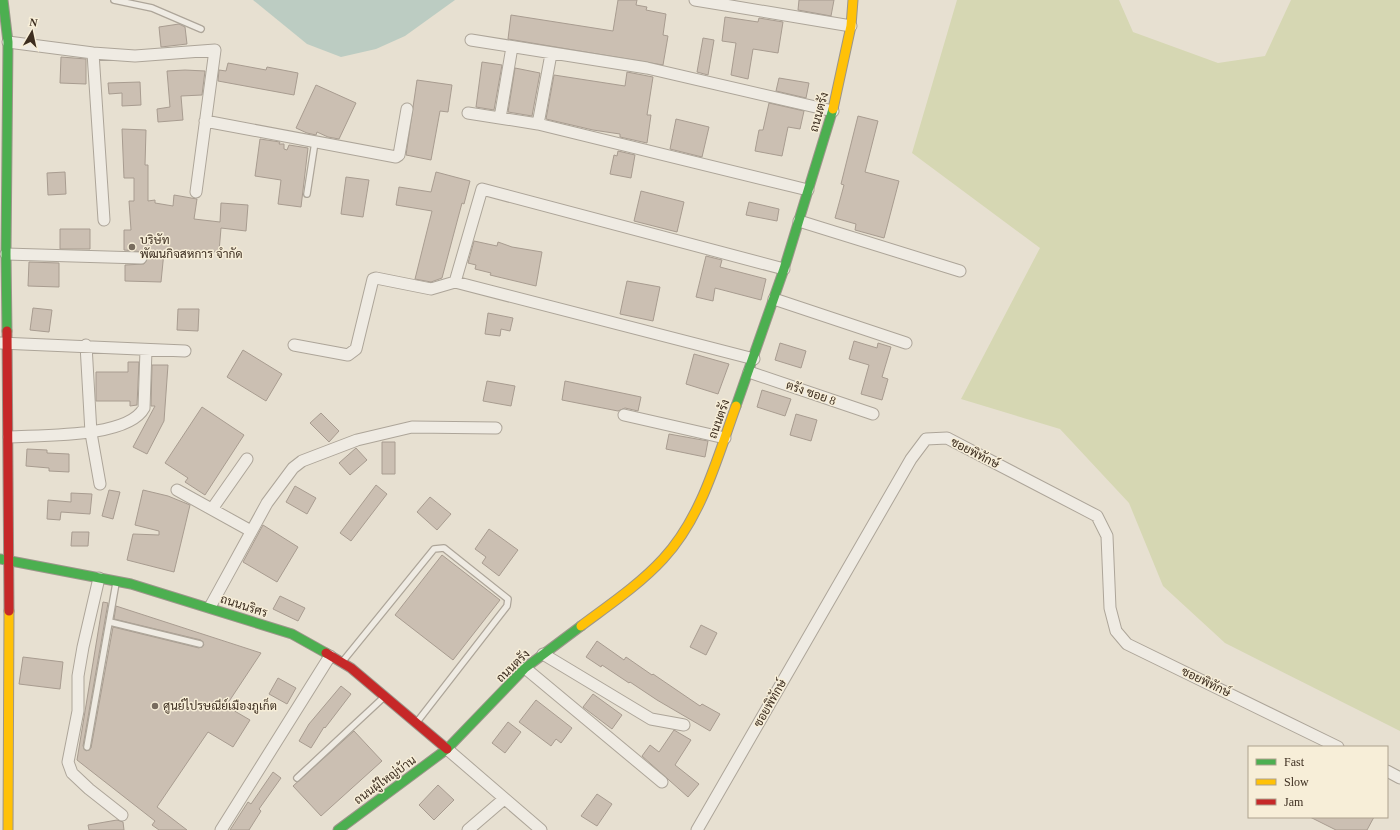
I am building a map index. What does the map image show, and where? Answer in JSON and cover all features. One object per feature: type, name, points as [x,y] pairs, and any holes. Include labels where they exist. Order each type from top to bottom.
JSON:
[{"type":"street","points":[[3,0],[8,42],[3,68],[6,254],[3,343],[9,437],[4,560],[8,830]]},
{"type":"street","points":[[695,0],[851,26]]},
{"type":"street","name":"ถนนตรัง","points":[[447,750],[525,668],[640,582],[664,558],[682,534],[701,501],[754,359],[784,269],[833,111],[851,26],[853,0]]},
{"type":"street","points":[[471,40],[551,54],[647,68],[833,111]]},
{"type":"street","points":[[8,42],[93,53],[135,56],[215,50],[196,192]]},
{"type":"street","points":[[500,118],[512,47]]},
{"type":"street","points":[[93,53],[104,220]]},
{"type":"street","points":[[538,124],[551,54]]},
{"type":"street","points":[[205,121],[396,157],[399,155],[407,109]]},
{"type":"street","points":[[468,113],[538,124],[808,190]]},
{"type":"street","points":[[454,282],[482,189],[784,269]]},
{"type":"street","points":[[799,221],[960,271]]},
{"type":"street","points":[[6,254],[141,258]]},
{"type":"street","points":[[294,345],[348,355],[353,353],[356,349],[373,279],[376,278],[431,289],[436,289],[454,282],[754,359]]},
{"type":"street","points":[[774,299],[906,343]]},
{"type":"street","points":[[3,343],[86,345],[146,350],[185,351]]},
{"type":"street","points":[[86,345],[90,433],[100,484]]},
{"type":"street","points":[[9,437],[90,433],[132,421],[140,415],[144,408],[146,350]]},
{"type":"street","name":"ตรัง ซอย 8","points":[[749,372],[873,414]]},
{"type":"street","points":[[624,415],[725,438]]},
{"type":"street","points":[[210,607],[267,503],[293,468],[302,461],[357,440],[412,427],[496,428]]},
{"type":"street","name":"ซอยพิทักษ์","points":[[697,830],[911,459],[926,439],[947,438],[1097,516],[1107,536],[1112,614],[1116,632],[1127,644],[1336,746]]},
{"type":"street","points":[[212,509],[247,458]]},
{"type":"street","points":[[178,490],[251,532]]},
{"type":"street","name":"ถนนนริศร","points":[[4,560],[117,581],[210,607],[292,634],[342,663],[385,697],[447,750]]},
{"type":"street","points":[[99,578],[82,648],[78,676],[78,711],[68,762],[72,773],[89,789],[122,815]]},
{"type":"street","points":[[543,654],[651,720],[684,725]]},
{"type":"street","points":[[221,830],[330,656]]},
{"type":"street","points":[[525,668],[662,782]]},
{"type":"street","points":[[447,750],[541,830]]},
{"type":"street","name":"ถนนผู้ใหญ่บ้าน","points":[[338,830],[447,750]]},
{"type":"street","points":[[1388,772],[1400,778]]},
{"type":"street","points":[[468,830],[504,799]]},
{"type":"lane","points":[[114,0],[152,8],[201,29]]},
{"type":"lane","points":[[307,194],[315,142]]},
{"type":"lane","points":[[342,663],[434,549],[444,548],[508,599],[508,606],[416,723]]},
{"type":"lane","points":[[88,747],[117,581]]},
{"type":"lane","points":[[110,622],[200,644]]},
{"type":"lane","points":[[297,778],[385,697]]},
{"type":"green space","points":[[957,0],[1119,0],[1133,32],[1218,63],[1265,56],[1291,0],[1400,0],[1400,731],[1225,643],[1163,586],[1129,503],[1060,429],[961,399],[1040,248],[912,153]]},
{"type":"shaded area","points":[[253,0],[455,0],[405,36],[376,49],[341,57],[307,44]]},
{"type":"building","points":[[618,0],[637,0],[636,5],[647,7],[646,10],[666,14],[663,35],[668,36],[663,65],[508,39],[511,15],[613,31]]},
{"type":"building","points":[[799,0],[834,0],[831,16],[798,10]]},
{"type":"building","points":[[725,17],[758,22],[759,18],[783,22],[778,53],[753,49],[748,79],[731,75],[736,43],[722,41]]},
{"type":"building","points":[[179,24],[185,27],[187,44],[161,47],[159,27]]},
{"type":"building","points":[[703,38],[714,40],[708,75],[697,72]]},
{"type":"building","points":[[61,57],[86,59],[86,84],[60,83]]},
{"type":"building","points":[[482,62],[502,65],[494,110],[476,107]]},
{"type":"building","points":[[228,63],[266,70],[267,67],[298,73],[294,95],[218,81],[219,70],[226,71]]},
{"type":"building","points":[[515,68],[540,73],[532,116],[508,112]]},
{"type":"building","points":[[167,71],[205,71],[202,95],[181,96],[183,120],[158,122],[157,109],[170,107]]},
{"type":"building","points":[[627,72],[653,77],[647,115],[651,115],[647,143],[620,137],[620,134],[593,130],[546,119],[554,75],[625,86]]},
{"type":"building","points":[[779,78],[809,83],[806,98],[776,91]]},
{"type":"building","points":[[417,80],[452,85],[448,112],[440,111],[431,160],[406,155]]},
{"type":"building","points":[[140,82],[141,105],[122,106],[122,93],[109,94],[108,83]]},
{"type":"building","points":[[316,85],[356,103],[339,139],[328,137],[317,132],[316,135],[307,133],[296,128]]},
{"type":"building","points":[[769,103],[804,111],[800,129],[788,127],[782,156],[755,151],[759,130],[763,130]]},
{"type":"building","points":[[858,116],[878,121],[865,172],[899,181],[884,238],[855,230],[856,224],[835,218],[844,185],[841,184]]},
{"type":"building","points":[[676,119],[709,127],[702,157],[670,149]]},
{"type":"building","points":[[122,129],[146,130],[145,165],[148,165],[148,201],[155,200],[155,203],[173,206],[174,195],[197,199],[194,219],[220,222],[221,203],[248,205],[246,231],[221,228],[219,252],[197,251],[197,254],[164,252],[161,282],[125,281],[125,265],[144,264],[148,258],[144,252],[124,250],[124,230],[131,230],[129,201],[134,201],[134,178],[124,178]]},
{"type":"building","points":[[260,139],[280,142],[279,144],[284,144],[284,149],[287,150],[289,145],[308,148],[301,207],[278,204],[281,180],[255,176]]},
{"type":"building","points":[[618,151],[635,155],[631,178],[610,174],[614,155],[617,156]]},
{"type":"building","points":[[65,172],[66,194],[48,195],[47,173]]},
{"type":"building","points":[[436,172],[470,181],[464,204],[462,203],[442,278],[431,282],[415,279],[432,211],[396,205],[399,187],[431,192]]},
{"type":"building","points":[[346,177],[369,180],[363,217],[341,214]]},
{"type":"building","points":[[641,191],[684,202],[677,232],[634,221]]},
{"type":"building","points":[[749,202],[779,209],[777,221],[746,215]]},
{"type":"building","points":[[60,229],[90,229],[90,249],[60,249]]},
{"type":"building","points":[[474,241],[497,246],[498,242],[512,247],[542,252],[536,286],[490,275],[491,273],[475,269],[476,265],[468,263]]},
{"type":"building","points":[[706,256],[722,260],[720,267],[766,279],[761,300],[715,288],[713,301],[696,297]]},
{"type":"building","points":[[29,262],[59,263],[59,287],[28,286]]},
{"type":"building","points":[[627,281],[660,287],[653,321],[620,314]]},
{"type":"building","points":[[33,308],[52,310],[49,332],[30,330]]},
{"type":"building","points":[[178,309],[199,309],[198,331],[177,330]]},
{"type":"building","points":[[488,313],[513,318],[510,331],[501,329],[500,336],[485,334]]},
{"type":"building","points":[[854,341],[877,348],[878,343],[891,347],[882,377],[888,379],[882,400],[861,394],[869,365],[849,359]]},
{"type":"building","points":[[780,343],[806,351],[801,368],[775,360]]},
{"type":"building","points":[[243,350],[282,374],[266,401],[227,377]]},
{"type":"building","points":[[694,354],[729,364],[718,394],[686,384]]},
{"type":"building","points":[[128,362],[139,362],[137,405],[130,406],[130,401],[96,401],[96,372],[128,372]]},
{"type":"building","points":[[152,365],[168,365],[164,421],[147,454],[133,447],[155,406],[151,406]]},
{"type":"building","points":[[487,381],[515,386],[511,406],[483,401]]},
{"type":"building","points":[[565,381],[641,397],[638,411],[625,408],[618,411],[562,400]]},
{"type":"building","points":[[762,390],[791,399],[785,416],[757,407]]},
{"type":"building","points":[[202,407],[244,435],[205,495],[185,482],[188,478],[165,463]]},
{"type":"building","points":[[321,413],[339,431],[329,442],[310,423]]},
{"type":"building","points":[[796,414],[817,420],[811,441],[790,435]]},
{"type":"building","points":[[669,434],[708,441],[705,457],[666,449]]},
{"type":"building","points":[[382,442],[395,442],[395,474],[382,474]]},
{"type":"building","points":[[356,448],[367,460],[350,475],[339,463]]},
{"type":"building","points":[[27,449],[47,450],[47,453],[69,454],[69,472],[49,471],[49,468],[26,466]]},
{"type":"building","points":[[376,485],[387,494],[351,541],[340,533]]},
{"type":"building","points":[[295,486],[316,498],[307,514],[286,502]]},
{"type":"building","points":[[109,490],[120,492],[113,519],[102,516]]},
{"type":"building","points":[[143,490],[168,496],[190,505],[174,572],[127,560],[133,534],[159,535],[159,531],[135,525]]},
{"type":"building","points":[[71,493],[92,494],[90,514],[61,512],[60,520],[47,519],[48,500],[71,502]]},
{"type":"building","points":[[430,497],[451,514],[437,530],[417,512]]},
{"type":"building","points":[[263,525],[298,547],[277,582],[243,562]]},
{"type":"building","points":[[489,529],[518,550],[499,576],[482,563],[486,557],[475,549]]},
{"type":"building","points":[[72,532],[89,532],[88,546],[71,546]]},
{"type":"building","points":[[442,555],[500,600],[453,660],[395,615]]},
{"type":"building","points":[[280,596],[305,608],[298,621],[273,609]]},
{"type":"building","name":"ศูนย์ไปรษณีย์เมืองภูเก็ต","points":[[103,602],[108,603],[83,746],[86,751],[91,748],[113,627],[199,648],[204,645],[201,640],[114,619],[116,606],[261,653],[226,706],[250,720],[233,747],[208,732],[157,807],[187,830],[159,830],[152,825],[155,821],[77,760]]},
{"type":"building","points":[[701,625],[717,633],[706,655],[690,647]]},
{"type":"building","points":[[597,641],[624,660],[626,657],[652,675],[653,674],[700,706],[702,704],[720,714],[710,731],[657,700],[630,682],[629,683],[602,665],[601,667],[586,657]]},
{"type":"building","points":[[23,657],[63,662],[60,689],[19,684]]},
{"type":"building","points":[[278,678],[296,688],[287,704],[269,694]]},
{"type":"building","points":[[341,686],[351,694],[325,728],[324,727],[311,748],[299,741],[309,724]]},
{"type":"building","points":[[593,694],[622,715],[612,729],[583,707]]},
{"type":"building","points":[[536,700],[572,728],[561,743],[556,739],[551,746],[519,722]]},
{"type":"building","points":[[508,722],[521,732],[505,753],[492,743]]},
{"type":"building","points":[[674,730],[691,740],[675,765],[699,784],[688,797],[642,756],[650,745],[659,752]]},
{"type":"building","points":[[354,731],[382,761],[321,816],[293,786]]},
{"type":"building","points":[[273,772],[281,778],[259,809],[261,811],[249,830],[230,830],[248,802],[251,804]]},
{"type":"building","points":[[438,785],[454,800],[434,820],[419,805]]},
{"type":"building","points":[[597,794],[612,804],[597,826],[581,816]]},
{"type":"building","points":[[1312,818],[1373,818],[1367,830],[1336,830]]},
{"type":"building","points":[[117,820],[123,822],[124,830],[89,830],[88,825]]},
{"type":"traffic: fast","points":[[3,0],[8,42],[6,254],[7,331]]},
{"type":"traffic: fast","points":[[736,406],[784,269],[833,109]]},
{"type":"traffic: fast","points":[[0,559],[131,584],[292,634],[326,653]]},
{"type":"traffic: fast","points":[[338,830],[447,749],[525,668],[581,626]]},
{"type":"traffic: slow","points":[[833,109],[851,26],[853,0]]},
{"type":"traffic: slow","points":[[581,626],[644,577],[663,559],[677,542],[688,525],[707,486],[736,406]]},
{"type":"traffic: slow","points":[[8,830],[9,611]]},
{"type":"traffic: jam","points":[[7,331],[9,611]]},
{"type":"traffic: jam","points":[[326,653],[351,668],[447,749]]},
{"type":"place","name":"บริษัท พัฒนกิจสหการ จำกัด","points":[[132,247]]},
{"type":"place","name":"ศูนย์ไปรษณีย์เมืองภูเก็ต","points":[[155,706]]}]
